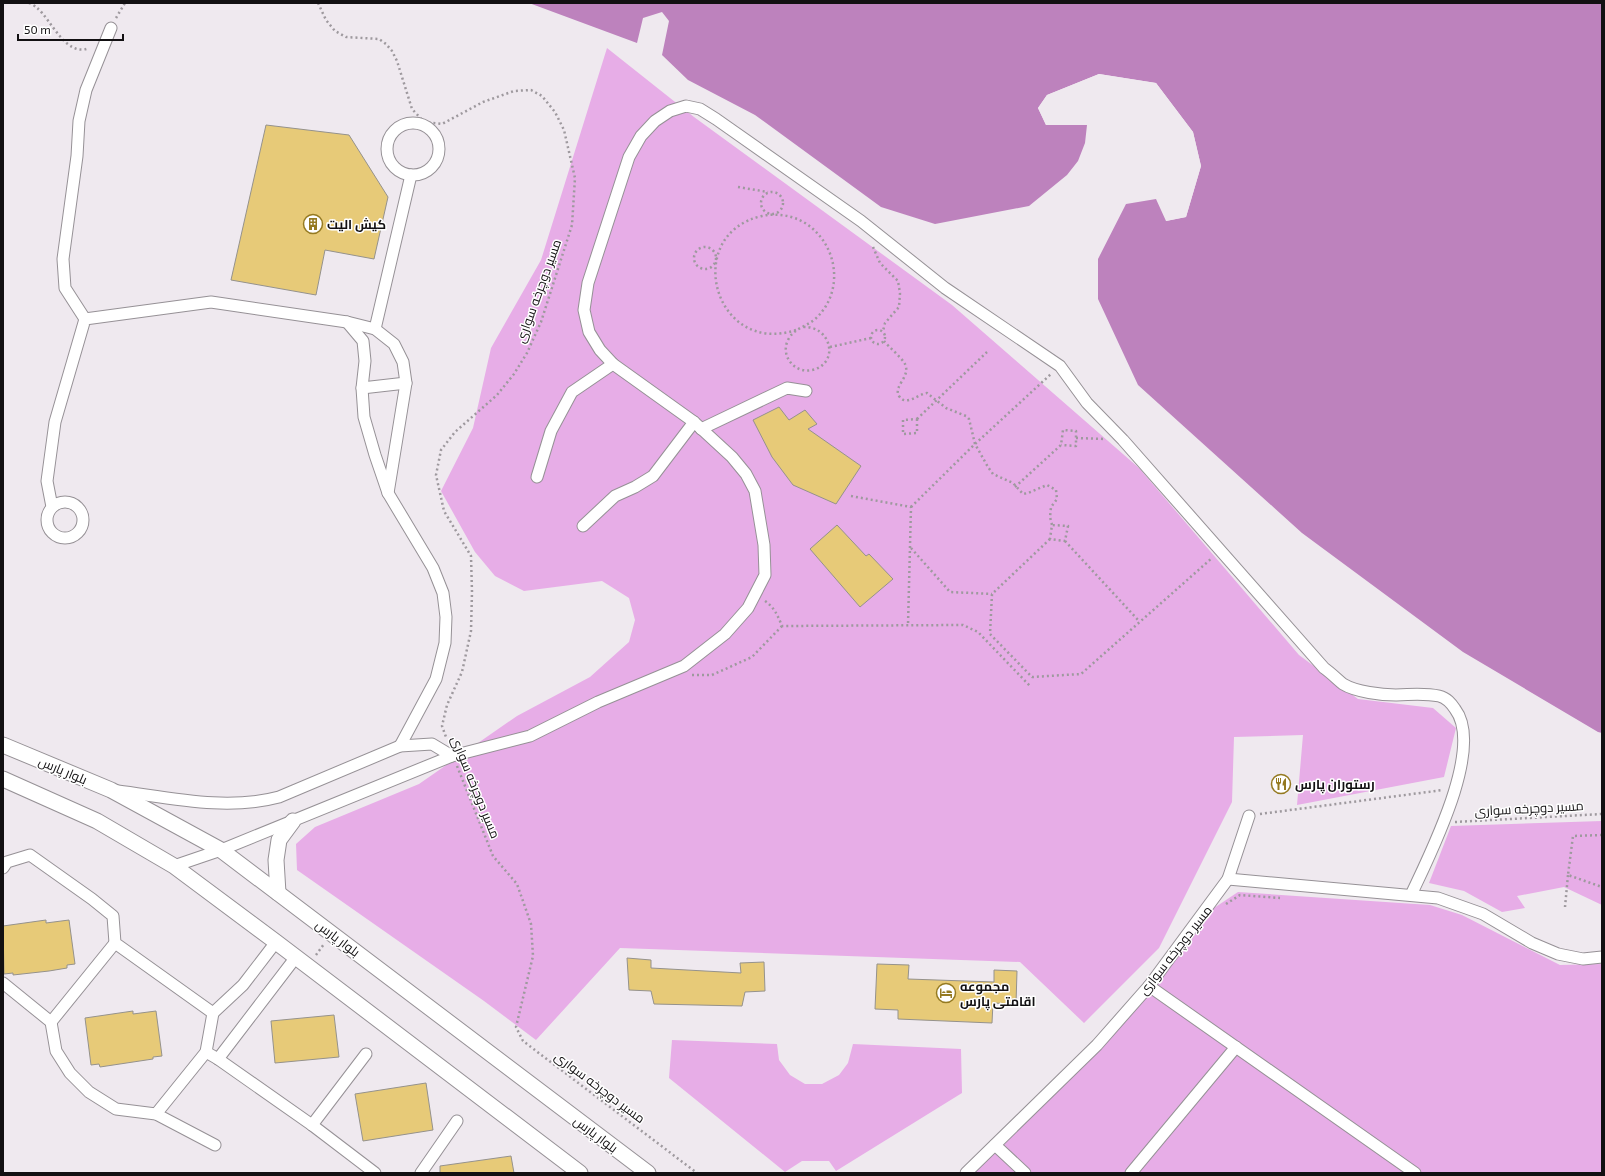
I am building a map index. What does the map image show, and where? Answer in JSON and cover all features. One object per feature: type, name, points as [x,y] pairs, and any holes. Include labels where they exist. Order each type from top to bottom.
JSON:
[{"type":"main road","name":"بلوار پارس","points":[[3,745],[111,790],[221,850],[648,1173]]},
{"type":"main road","points":[[3,779],[97,821],[174,866],[580,1173]]},
{"type":"main road","points":[[278,894],[276,860],[279,840],[293,821]]},
{"type":"street","points":[[52,507],[47,481],[55,422],[85,319],[65,288],[63,258],[77,156],[79,121],[86,90],[111,28]]},
{"type":"street","points":[[174,866],[221,850],[452,756],[530,736],[598,702],[684,666],[725,634],[748,608],[765,575],[764,545],[755,491],[746,474],[732,457],[698,426],[613,364],[600,350],[589,332],[584,310],[588,283],[632,152],[641,136],[655,121],[670,111],[686,106],[700,109],[716,119],[861,221],[945,288],[1060,366],[1087,403],[1123,440],[1324,668],[1344,684],[1373,694],[1418,694],[1439,696],[1449,701],[1459,713],[1464,728],[1462,757],[1449,825],[1411,896]]},
{"type":"street","points":[[420,124],[434,134],[438,141],[439,150],[435,162],[427,171],[419,175],[411,175],[402,174],[395,169],[387,154],[387,145],[395,130],[402,126],[420,124]]},
{"type":"street","points":[[375,329],[411,175]]},
{"type":"street","points":[[85,319],[212,302],[348,322],[375,329],[394,344],[403,362],[406,383],[388,492]]},
{"type":"street","points":[[348,322],[363,340],[365,361],[362,388],[364,417],[388,492],[433,568],[443,593],[446,617],[445,643],[436,679],[400,746]]},
{"type":"street","points":[[537,477],[551,431],[572,392],[613,364]]},
{"type":"street","points":[[362,388],[406,383]]},
{"type":"street","points":[[582,526],[615,496],[635,487],[653,476],[698,426],[787,388],[806,390]]},
{"type":"street","points":[[111,790],[205,803],[262,802],[279,798],[400,746],[432,744],[452,756]]},
{"type":"street","points":[[966,1173],[1097,1045],[1149,986],[1228,879],[1249,816]]},
{"type":"street","points":[[3,868],[8,862],[30,856],[92,898],[113,916],[115,943],[51,1022]]},
{"type":"street","points":[[1228,879],[1438,898],[1483,914],[1532,943],[1558,954],[1583,959],[1602,957]]},
{"type":"street","points":[[156,1114],[206,1052],[213,1012],[243,985],[276,942]]},
{"type":"street","points":[[115,943],[213,1012]]},
{"type":"street","points":[[218,1059],[301,962]]},
{"type":"street","points":[[3,983],[51,1022],[56,1051],[70,1073],[89,1092],[116,1109],[156,1114],[215,1145]]},
{"type":"street","points":[[1149,986],[1415,1173]]},
{"type":"street","points":[[1131,1173],[1236,1048]]},
{"type":"street","points":[[206,1052],[312,1125],[375,1173]]},
{"type":"street","points":[[312,1125],[366,1054]]},
{"type":"street","points":[[421,1173],[457,1121]]},
{"type":"street","points":[[995,1145],[1025,1173]]},
{"type":"path","points":[[29,3],[37,8],[61,38],[76,48],[85,50],[90,47]]},
{"type":"path","points":[[111,28],[125,3]]},
{"type":"path","name":"مسیر دوچرخه سواری","points":[[318,3],[326,20],[335,31],[346,37],[379,39],[386,44],[392,51],[397,61],[412,108],[424,122],[442,124],[483,102],[514,90],[531,90],[542,96],[555,112],[564,130],[575,178],[572,225],[541,322],[527,352],[514,374],[497,395],[455,432],[441,450],[437,469],[436,475],[444,511],[471,556],[471,631],[462,672],[447,705],[442,726],[452,756],[493,856],[517,884],[531,924],[532,956],[516,1027],[523,1041],[697,1173]]},
{"type":"path","points":[[738,187],[774,192],[779,194],[783,204],[781,210],[778,213],[772,215],[758,217],[739,226],[725,242],[716,261],[710,268],[701,268],[695,262],[695,252],[703,247],[707,247],[715,252],[716,261],[715,275],[717,290],[722,303],[735,320],[747,328],[760,333],[782,334],[802,327],[819,314],[830,297],[834,276],[831,255],[821,237],[812,227],[793,218],[772,215],[767,214],[762,210],[760,205],[761,199],[769,192]]},
{"type":"path","points":[[871,242],[880,263],[898,281],[900,293],[899,307],[885,323],[883,331],[885,338],[884,341],[905,364],[906,371],[897,392],[900,397],[909,401],[921,394],[927,393],[946,408],[966,416],[969,419],[975,444],[993,474],[1013,483],[1015,487],[1023,494],[1047,485],[1056,490],[1057,499],[1051,507],[1050,517],[1052,525],[1050,540],[992,594],[990,634],[1032,677],[1082,674],[1220,551]]},
{"type":"path","points":[[796,330],[787,340],[786,346],[788,360],[798,369],[810,371],[822,365],[829,354],[830,347],[828,341],[820,331],[815,328],[802,327]]},
{"type":"path","points":[[871,338],[873,332],[876,330],[883,331]]},
{"type":"path","points":[[830,347],[871,338]]},
{"type":"path","points":[[871,338],[874,343],[881,343],[884,341]]},
{"type":"path","points":[[917,419],[917,433],[903,434],[903,420],[917,419],[987,352]]},
{"type":"path","points":[[908,625],[911,508],[975,444],[1060,366]]},
{"type":"path","points":[[1015,487],[1061,445],[1063,430],[1076,431],[1076,446],[1061,445]]},
{"type":"path","points":[[1076,438],[1123,440]]},
{"type":"path","points":[[851,496],[911,508]]},
{"type":"path","points":[[1052,525],[1068,526],[1065,541]]},
{"type":"path","points":[[1050,540],[1065,541],[1140,621]]},
{"type":"path","points":[[910,548],[950,592],[992,594]]},
{"type":"path","points":[[755,595],[770,604],[777,614],[782,626]]},
{"type":"path","points":[[685,675],[712,675],[752,658],[782,626],[962,625],[978,632],[1030,686]]},
{"type":"path","points":[[1249,816],[1456,788]]},
{"type":"path","name":"مسیر دوچرخه سواری","points":[[1449,825],[1458,822],[1602,814]]},
{"type":"path","name":"مسیر دوچرخه سواری","points":[[1449,825],[1458,822]]},
{"type":"path","points":[[1565,907],[1573,836],[1602,835]]},
{"type":"path","points":[[1568,875],[1602,887]]},
{"type":"path","name":"مسیر دوچرخه سواری","points":[[1220,909],[1240,895],[1287,898]]},
{"type":"path","points":[[301,962],[332,934]]},
{"type":"shaded area","points":[[529,3],[1602,3],[1602,733],[1463,652],[1302,533],[1138,385],[1098,299],[1098,259],[1126,204],[1156,199],[1166,221],[1186,217],[1201,166],[1193,132],[1156,83],[1099,74],[1047,95],[1038,108],[1046,125],[1087,125],[1085,143],[1078,161],[1067,175],[1029,206],[935,224],[881,207],[755,115],[688,80],[662,55],[669,21],[662,12],[643,18],[637,43]]},
{"type":"shaded area","points":[[607,48],[694,117],[952,305],[1139,468],[1299,655],[1358,699],[1433,708],[1456,728],[1444,777],[1297,805],[1303,735],[1234,737],[1232,802],[1159,948],[1084,1023],[1020,962],[620,948],[536,1040],[484,1001],[297,870],[296,844],[315,827],[419,784],[517,716],[590,677],[629,642],[635,620],[629,598],[602,581],[524,591],[495,576],[475,552],[441,491],[473,428],[491,348],[541,260]]},
{"type":"shaded area","points":[[1602,821],[1602,905],[1564,887],[1517,896],[1525,908],[1502,912],[1464,891],[1429,883],[1451,826]]},
{"type":"shaded area","points":[[1238,892],[1430,905],[1462,915],[1560,965],[1602,964],[1602,1173],[974,1173],[1153,989],[1211,910]]},
{"type":"shaded area","points":[[672,1040],[777,1044],[779,1060],[790,1075],[805,1084],[822,1084],[839,1075],[848,1063],[853,1044],[961,1049],[962,1093],[836,1171],[829,1161],[802,1161],[785,1172],[669,1078]]},
{"type":"pier","points":[[1099,74],[1156,83],[1193,132],[1201,166],[1186,217],[1166,221],[1166,216],[1168,219],[1184,215],[1199,166],[1191,133],[1155,85],[1099,76],[1048,97],[1040,108],[1047,123],[1049,123],[1046,125],[1038,108],[1047,95]]},
{"type":"building","name":"کیش الیت","points":[[266,125],[349,135],[388,197],[374,259],[325,250],[316,295],[231,280]]},
{"type":"building","points":[[779,407],[789,420],[805,410],[817,424],[808,429],[861,466],[836,504],[793,485],[772,457],[753,420]]},
{"type":"building","points":[[837,525],[866,556],[869,554],[893,579],[860,607],[810,549]]},
{"type":"building","points":[[46,920],[46,923],[69,920],[75,964],[67,965],[67,968],[49,971],[13,975],[13,973],[4,974],[3,926]]},
{"type":"building","points":[[627,958],[651,960],[651,968],[741,973],[740,963],[764,962],[765,991],[745,992],[742,1006],[654,1004],[651,991],[629,990]]},
{"type":"building","name":"مجموعه اقامتی پارس","points":[[877,964],[909,965],[908,979],[994,982],[994,970],[1017,971],[1016,1004],[993,1003],[992,1023],[898,1019],[898,1010],[875,1009]]},
{"type":"building","points":[[133,1011],[133,1014],[156,1011],[162,1056],[153,1057],[153,1059],[100,1067],[99,1064],[91,1065],[85,1018]]},
{"type":"building","points":[[334,1015],[339,1057],[275,1063],[271,1021]]},
{"type":"building","points":[[426,1083],[433,1130],[363,1141],[355,1094]]},
{"type":"building","points":[[511,1156],[514,1173],[440,1173],[440,1166]]},
{"type":"place","name":"کیش الیت","points":[[313,224]]},
{"type":"place","name":"رستوران پارس","points":[[1281,784]]},
{"type":"place","name":"مجموعه اقامتی پارس","points":[[946,993]]}]
